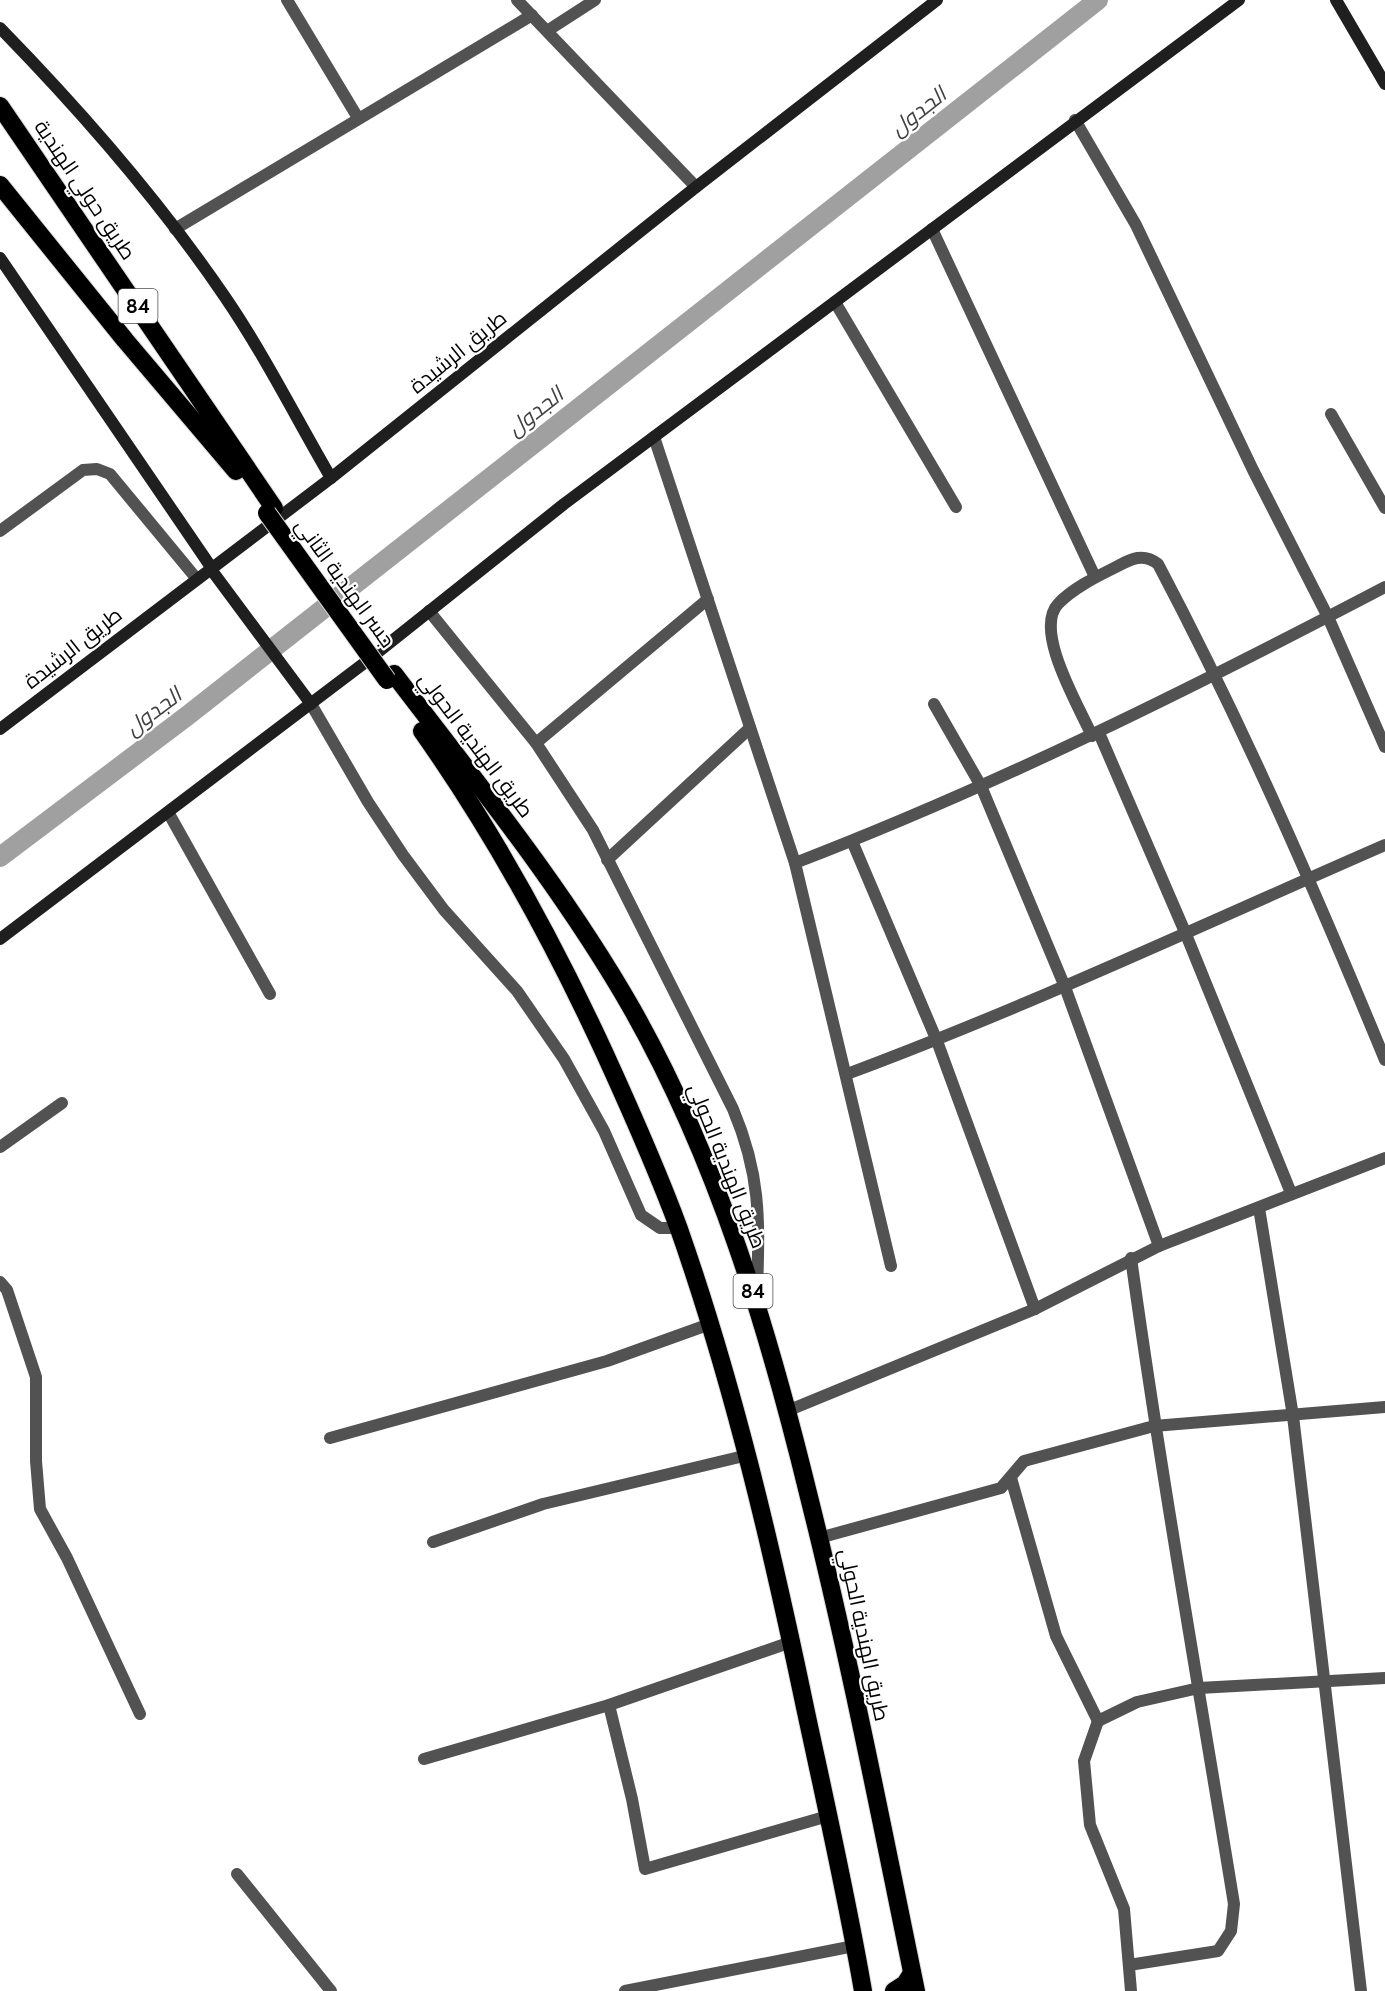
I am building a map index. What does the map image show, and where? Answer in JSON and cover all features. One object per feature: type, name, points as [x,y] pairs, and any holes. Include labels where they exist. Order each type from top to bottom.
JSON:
[{"type":"highway","name":"طريق حولي الهندية","points":[[0,106],[271,510]]},
{"type":"highway","name":"84","points":[[0,185],[271,510]]},
{"type":"highway","name":"جسر الهندية الثاني","points":[[271,510],[390,677]]},
{"type":"highway","name":"طريق الهندية الحولي","points":[[390,677],[517,877],[625,1097],[678,1227],[710,1324],[747,1455],[791,1642],[854,1947],[866,1988]]},
{"type":"highway","name":"طريق الهندية الحولي","points":[[390,677],[555,888],[632,1010],[696,1141],[726,1214],[757,1304],[788,1411],[839,1618],[916,1991]]},
{"type":"highway","points":[[894,1991],[905,1984],[912,1973]]},
{"type":"street","points":[[287,0],[358,118]]},
{"type":"street","points":[[517,0],[696,187]]},
{"type":"street","points":[[547,31],[595,0]]},
{"type":"street","name":"طريق الرشيدة","points":[[0,729],[196,578],[331,478],[696,187],[937,0]]},
{"type":"street","points":[[0,939],[311,704],[654,436],[1239,0]]},
{"type":"street","points":[[1336,0],[1385,84]]},
{"type":"street","points":[[175,229],[532,15]]},
{"type":"street","points":[[0,27],[55,84],[142,185],[225,297],[331,478]]},
{"type":"street","points":[[1075,120],[1136,225],[1253,470],[1328,617],[1385,747]]},
{"type":"street","points":[[932,229],[1095,577]]},
{"type":"street","points":[[0,258],[211,567],[311,704],[368,802],[403,855],[450,917],[517,991],[564,1059],[604,1131],[641,1215],[660,1228],[678,1227]]},
{"type":"street","points":[[835,302],[956,507]]},
{"type":"street","points":[[1331,414],[1385,508]]},
{"type":"street","points":[[654,436],[795,863],[891,1266]]},
{"type":"street","points":[[0,531],[83,470],[97,468],[110,474],[196,578]]},
{"type":"street","points":[[1291,1193],[1185,932],[1096,734],[1051,645],[1050,623],[1056,605],[1095,577],[1136,558],[1152,559],[1158,564],[1217,676],[1310,878],[1385,1060]]},
{"type":"street","points":[[795,863],[981,786],[1096,734],[1217,676],[1385,588]]},
{"type":"street","points":[[536,743],[708,599]]},
{"type":"street","points":[[429,611],[536,743],[592,831],[658,957],[743,1133],[756,1184],[759,1210],[757,1304]]},
{"type":"street","points":[[934,704],[981,786],[1065,987],[1159,1246]]},
{"type":"street","points":[[607,860],[750,728]]},
{"type":"street","points":[[168,812],[270,994]]},
{"type":"street","points":[[852,841],[938,1041],[1035,1309]]},
{"type":"street","points":[[847,1074],[938,1041],[1065,987],[1385,845]]},
{"type":"street","points":[[0,1147],[62,1103]]},
{"type":"street","points":[[788,1411],[1035,1309],[1131,1258],[1159,1246],[1385,1158]]},
{"type":"street","points":[[1259,1208],[1293,1416],[1361,1991]]},
{"type":"street","points":[[1129,1965],[1218,1951],[1231,1931],[1234,1904],[1154,1426],[1131,1258]]},
{"type":"street","points":[[0,1282],[7,1290],[36,1377],[36,1461],[40,1509],[67,1558],[140,1714]]},
{"type":"street","points":[[330,1438],[607,1361],[710,1324]]},
{"type":"street","points":[[819,1538],[1001,1488],[1024,1461],[1154,1426],[1385,1407]]},
{"type":"street","points":[[433,1542],[543,1504],[747,1455]]},
{"type":"street","points":[[1011,1478],[1056,1636],[1098,1721]]},
{"type":"street","points":[[424,1759],[609,1705],[791,1642]]},
{"type":"street","points":[[1131,1991],[1124,1909],[1090,1825],[1084,1761],[1098,1721],[1137,1702],[1199,1688],[1385,1678]]},
{"type":"street","points":[[609,1705],[632,1798],[645,1869],[828,1816]]},
{"type":"street","points":[[237,1874],[331,1991]]},
{"type":"street","points":[[625,1991],[854,1947]]},
{"type":"waterway","name":"الجدول","points":[[0,857],[187,716],[1098,0]]}]
